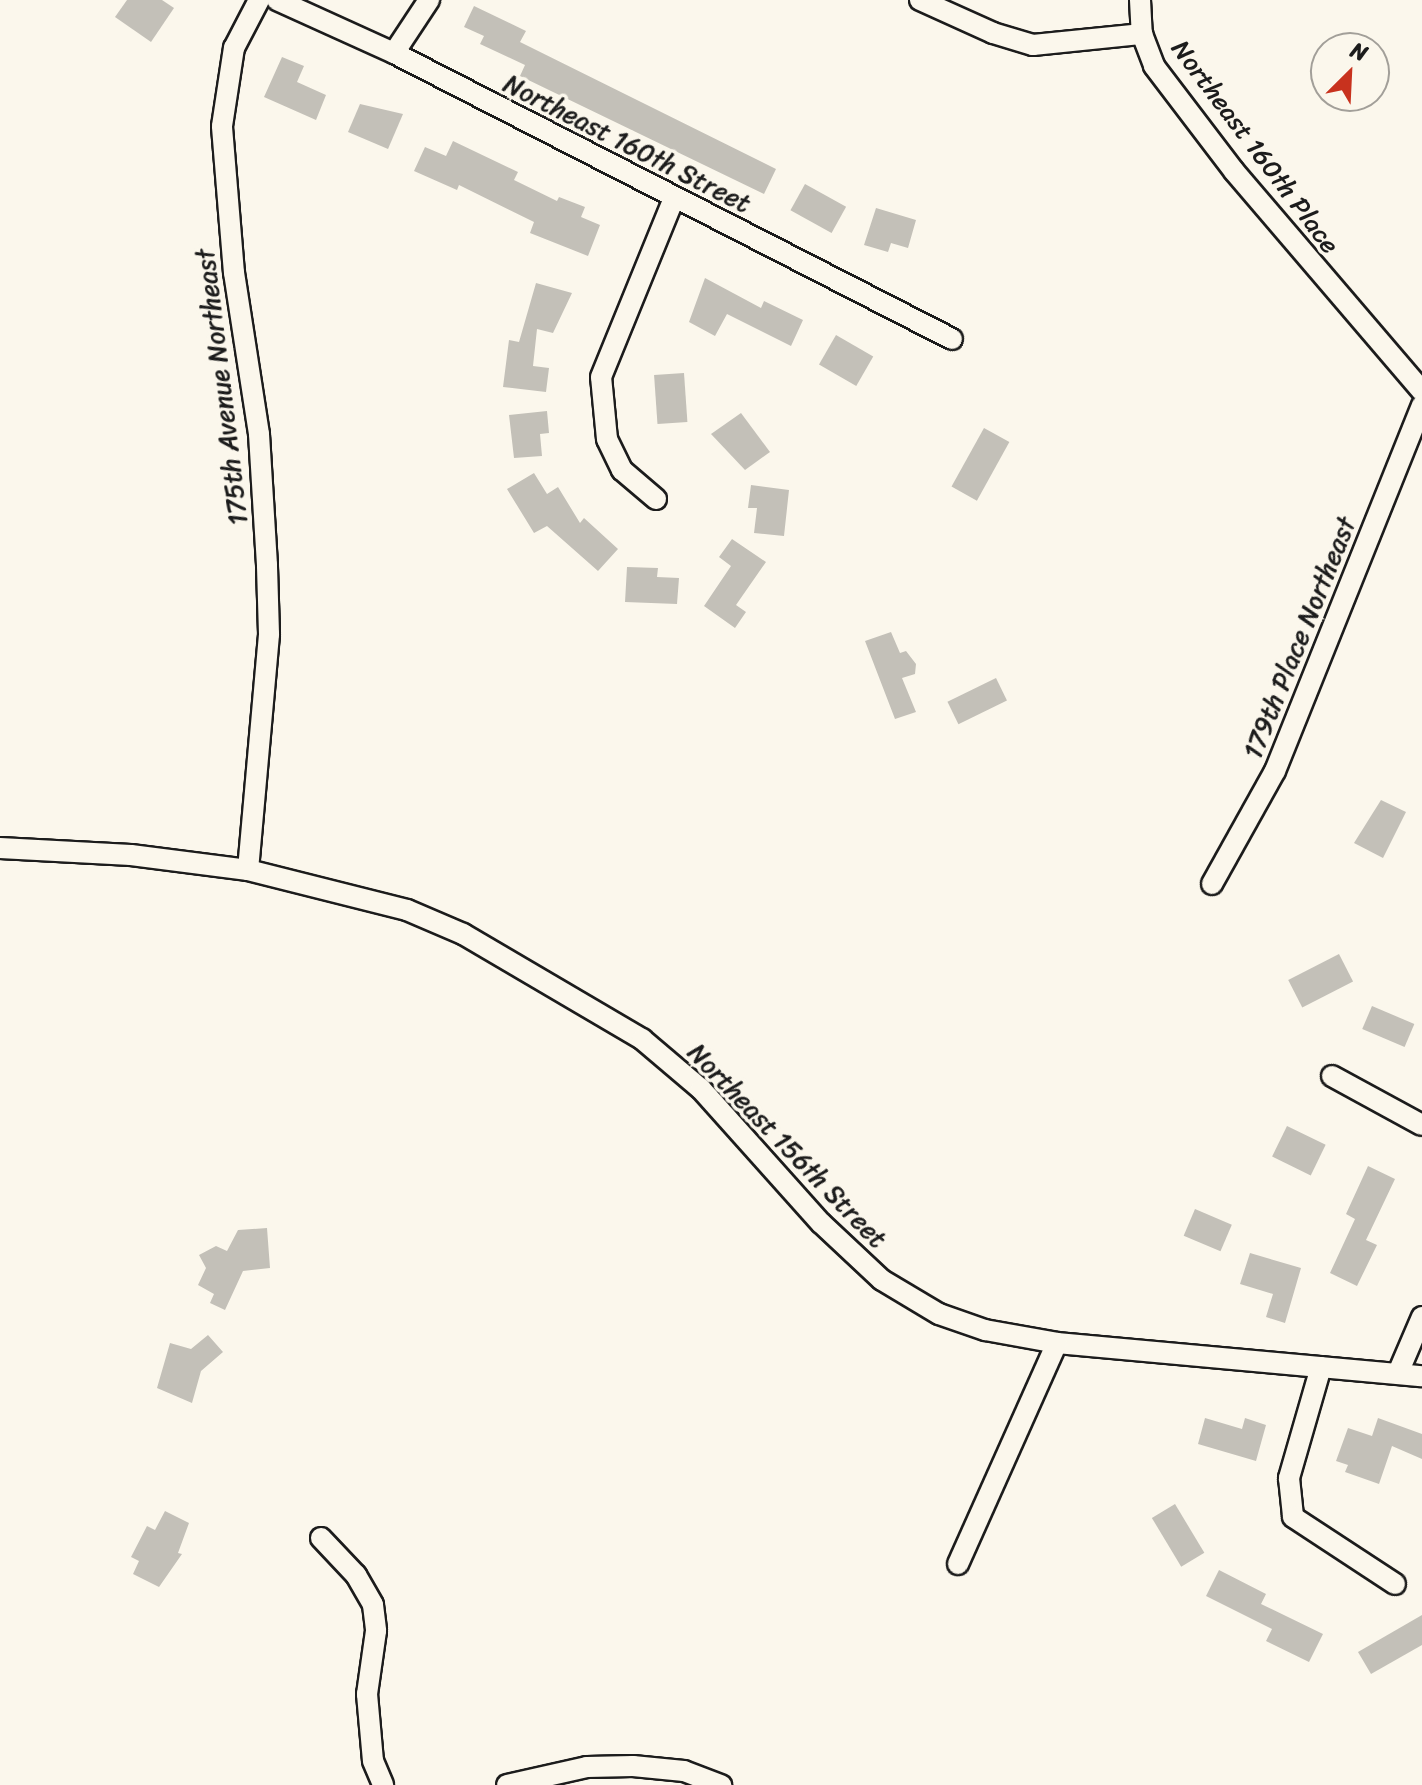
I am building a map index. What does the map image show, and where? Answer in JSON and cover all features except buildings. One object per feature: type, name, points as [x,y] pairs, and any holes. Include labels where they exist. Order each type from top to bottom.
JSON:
[{"type":"street","name":"175th Avenue Northeast","points":[[248,870],[269,634],[267,565],[259,434],[234,273],[222,126],[234,48],[259,0]]},
{"type":"street","name":"Northeast 160th Street","points":[[277,0],[394,53],[952,339]]},
{"type":"street","points":[[394,53],[429,0]]},
{"type":"street","name":"Northeast 160th Place","points":[[920,0],[993,33],[1033,45],[1142,34],[1154,66],[1234,171],[1422,391]]},
{"type":"street","points":[[1140,0],[1142,34]]},
{"type":"street","points":[[656,499],[622,470],[607,439],[601,377],[674,198]]},
{"type":"street","name":"179th Place Northeast","points":[[1212,884],[1275,771],[1422,405]]},
{"type":"street","name":"Northeast 156th Street","points":[[0,848],[248,870],[407,910],[576,996],[642,1039],[701,1089],[821,1223],[882,1280],[951,1318],[1057,1343],[1422,1376]]},
{"type":"street","points":[[1332,1076],[1422,1125]]},
{"type":"street","points":[[1398,1373],[1422,1317]]},
{"type":"street","points":[[958,1564],[1057,1343]]},
{"type":"street","points":[[1321,1367],[1289,1478],[1293,1517],[1395,1584]]},
{"type":"street","points":[[321,1538],[356,1575],[373,1605],[376,1631],[367,1694],[373,1761],[383,1785]]},
{"type":"street","points":[[507,1785],[587,1767],[633,1766],[684,1771],[721,1785]]}]
